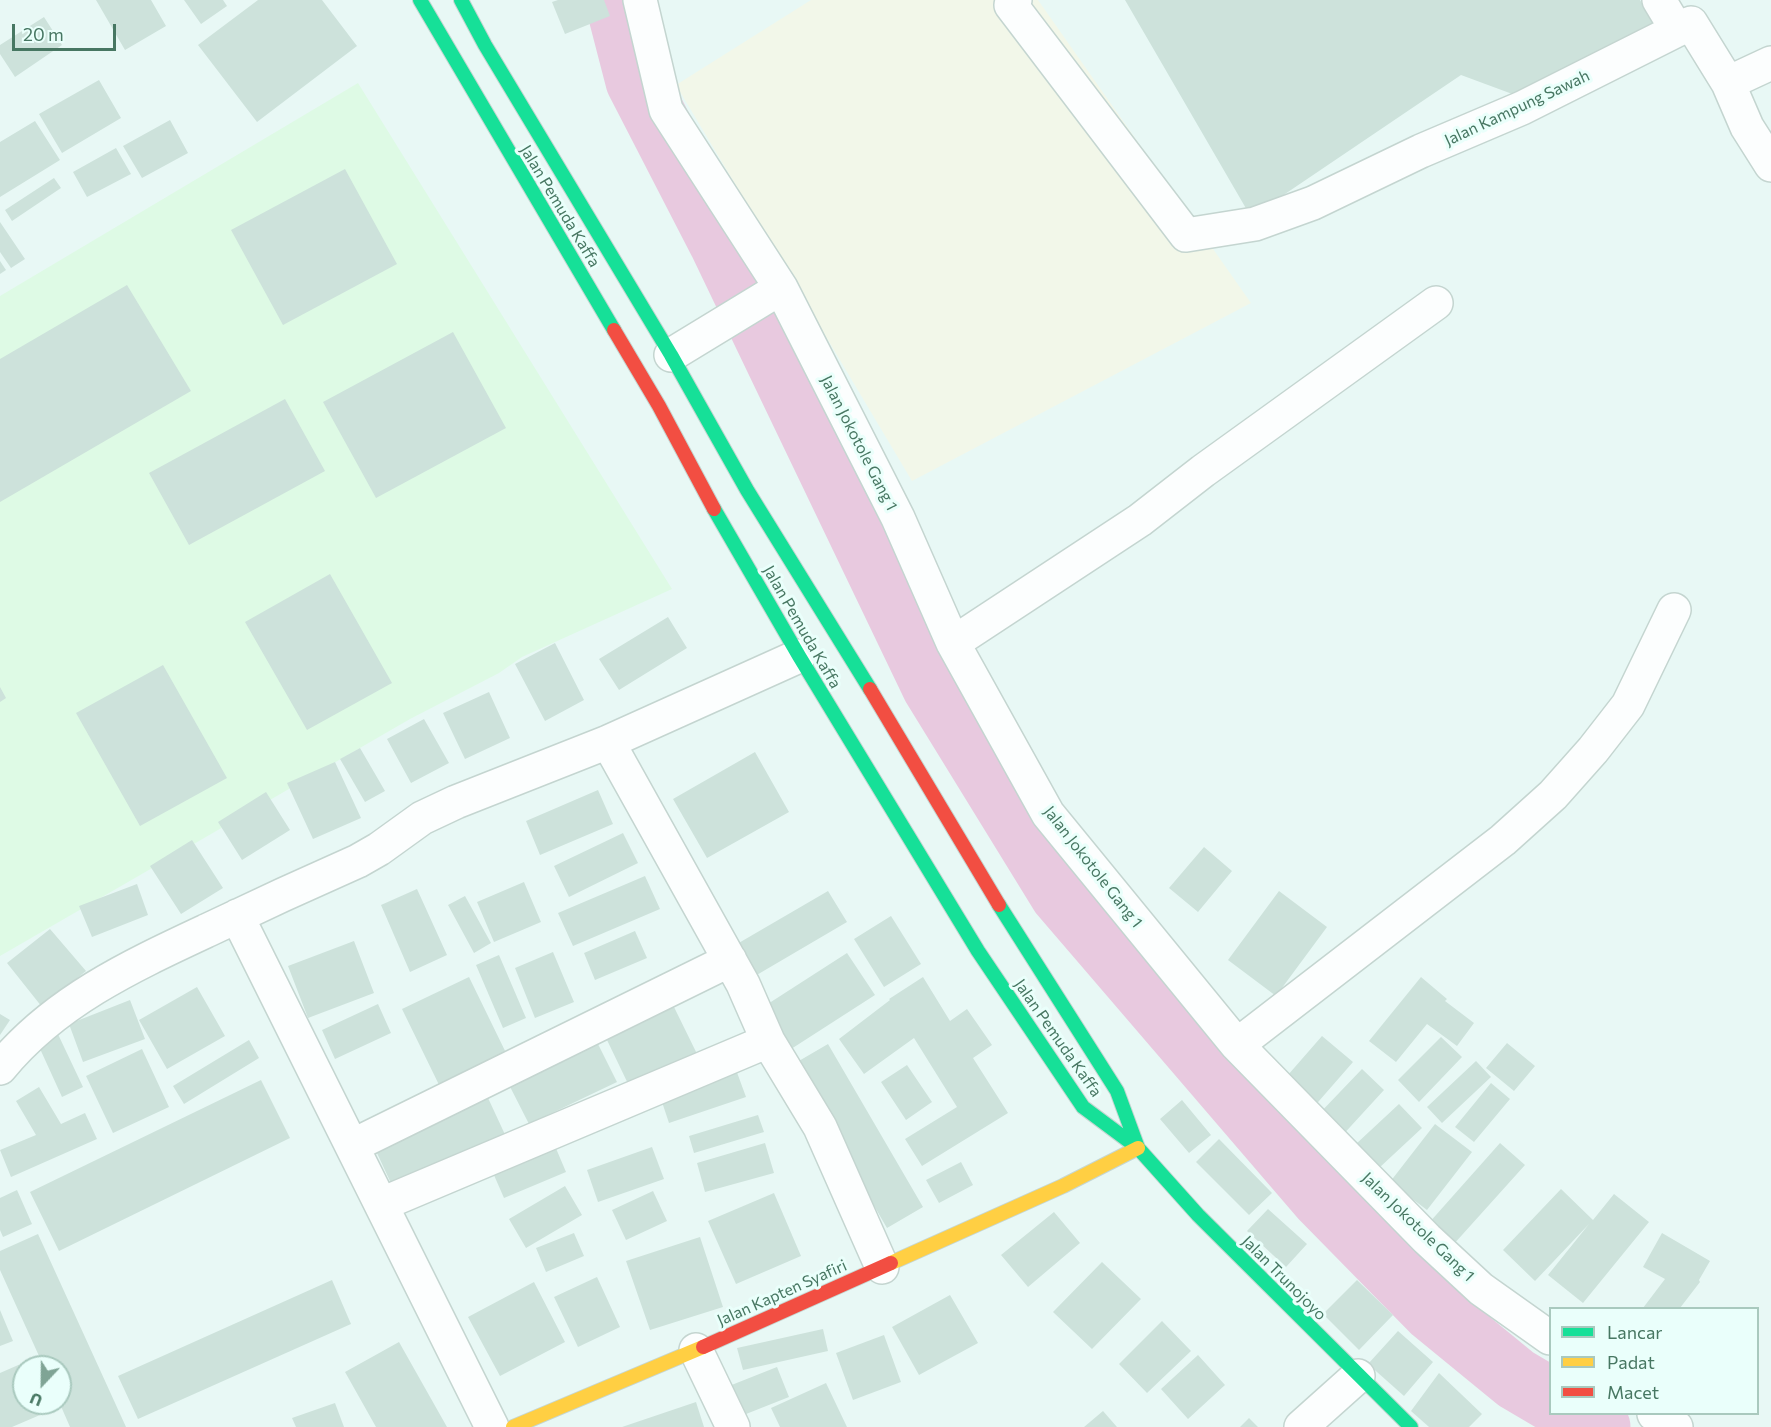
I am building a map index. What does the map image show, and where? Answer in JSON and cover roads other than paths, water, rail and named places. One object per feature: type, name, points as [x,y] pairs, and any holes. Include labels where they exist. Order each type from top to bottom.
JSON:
[{"type":"main road","name":"Jalan Pemuda Kaffa","points":[[420,0],[659,406],[714,509],[799,656],[978,951],[1083,1107],[1138,1148]]},
{"type":"main road","name":"Jalan Pemuda Kaffa","points":[[461,0],[485,45],[671,355],[747,490],[837,633],[1014,931],[1117,1091],[1138,1148]]},
{"type":"main road","name":"Jalan Kapten Syafiri","points":[[513,1427],[696,1350],[882,1267],[1063,1185],[1138,1148]]},
{"type":"main road","name":"Jalan Trunojoyo","points":[[1138,1148],[1198,1215],[1411,1427]]},
{"type":"street","name":"Jalan Jokotole Gang 1","points":[[640,0],[666,110],[774,292],[898,518],[953,643],[1048,814],[1237,1046],[1427,1239],[1481,1289],[1549,1337]]},
{"type":"street","name":"Jalan Kampung Sawah","points":[[1015,0],[1011,5],[1186,235],[1255,224],[1313,203],[1522,108],[1685,18]]},
{"type":"street","points":[[1659,0],[1685,18],[1728,83],[1747,127],[1771,165]]},
{"type":"street","points":[[1728,83],[1771,63]]},
{"type":"street","points":[[671,355],[774,292]]},
{"type":"street","points":[[953,643],[1140,520],[1203,471],[1436,303]]},
{"type":"street","points":[[1237,1046],[1503,840],[1552,795],[1593,750],[1628,705],[1674,610]]},
{"type":"street","points":[[0,1068],[31,1034],[52,1016],[73,1001],[146,959],[358,861],[422,819],[456,802],[608,742],[799,656]]},
{"type":"street","points":[[608,742],[743,984],[768,1041],[820,1127],[882,1267]]},
{"type":"street","points":[[237,916],[492,1427]]},
{"type":"street","points":[[352,1146],[730,960]]},
{"type":"street","points":[[382,1204],[768,1041]]},
{"type":"street","points":[[696,1350],[733,1427]]},
{"type":"street","points":[[1301,1427],[1358,1376]]},
{"type":"street","points":[[1657,1415],[1676,1427]]},
{"type":"waterway","points":[[616,0],[637,81],[720,242],[933,686],[1061,894],[1322,1198],[1433,1311],[1516,1379],[1549,1398]]},
{"type":"waterway","points":[[1578,1415],[1599,1427]]}]
